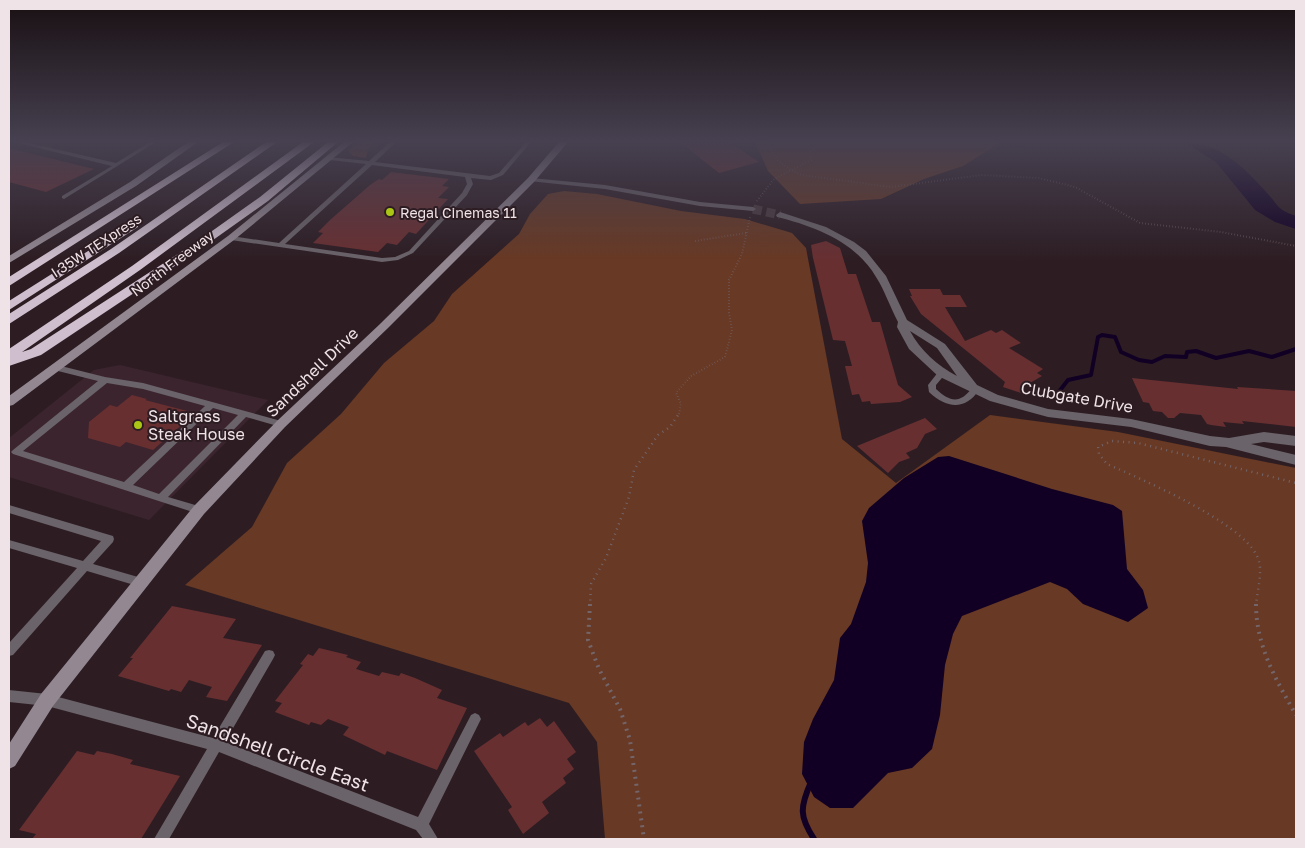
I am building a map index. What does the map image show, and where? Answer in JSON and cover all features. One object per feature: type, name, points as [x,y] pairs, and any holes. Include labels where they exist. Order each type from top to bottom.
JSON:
[{"type":"highway","points":[[66,247],[73,235],[156,182]]},
{"type":"highway","points":[[9,282],[168,182]]},
{"type":"highway","name":"I 35W TEXpress","points":[[9,306],[198,182]]},
{"type":"highway","name":"I 35W TEXpress","points":[[9,320],[115,251],[216,182]]},
{"type":"highway","name":"North Freeway","points":[[9,355],[136,268],[255,182]]},
{"type":"highway","points":[[9,362],[36,352],[202,243],[285,182]]},
{"type":"street","points":[[9,260],[137,182]]},
{"type":"street","name":"North Freeway","points":[[9,402],[231,238],[301,182]]},
{"type":"street","name":"Sandshell Drive","points":[[9,760],[47,700],[199,510],[281,424],[384,326],[528,182]]},
{"type":"street","name":"Clubgate Drive","points":[[780,215],[830,233],[861,253],[880,275],[903,322],[902,327],[913,347],[942,372],[975,390],[1030,409],[1109,420],[1226,442],[1296,460]]},
{"type":"street","points":[[903,322],[941,346],[975,390]]},
{"type":"street","points":[[1226,442],[1264,438],[1296,441]]},
{"type":"lane","points":[[64,197],[90,182]]},
{"type":"lane","points":[[279,246],[350,182]]},
{"type":"lane","points":[[231,238],[382,260],[396,259],[411,252],[465,194],[469,182]]},
{"type":"lane","points":[[547,182],[605,187],[700,204],[753,209]]},
{"type":"lane","points":[[57,368],[105,380],[143,386],[281,424]]},
{"type":"lane","points":[[942,372],[932,384],[932,390],[939,398],[950,402],[962,403],[971,398],[975,390]]},
{"type":"lane","points":[[12,451],[105,380]]},
{"type":"lane","points":[[124,487],[211,405]]},
{"type":"lane","points":[[161,498],[244,414]]},
{"type":"lane","points":[[12,451],[199,510]]},
{"type":"lane","points":[[9,509],[109,538],[9,651]]},
{"type":"lane","points":[[9,544],[141,582]]},
{"type":"lane","points":[[161,839],[269,655]]},
{"type":"lane","name":"Sandshell Circle East","points":[[9,696],[47,700],[217,746],[421,826]]},
{"type":"lane","points":[[431,839],[421,826],[475,719]]},
{"type":"path","points":[[644,839],[640,819],[636,771],[630,740],[620,709],[599,669],[588,640],[591,584],[606,558],[629,497],[634,470],[658,435],[670,427],[679,416],[681,404],[676,393],[691,376],[725,357],[732,330],[729,313],[729,280],[742,254],[753,209],[760,192],[768,182]]},
{"type":"path","points":[[839,182],[891,187],[932,182]]},
{"type":"path","points":[[1053,182],[1075,187],[1140,223],[1221,232],[1296,246]]},
{"type":"path","points":[[695,242],[746,233]]},
{"type":"path","points":[[1296,483],[1138,443],[1114,440],[1105,442],[1098,447],[1099,454],[1107,464],[1179,498],[1233,529],[1258,554],[1261,572],[1256,608],[1261,649],[1276,683],[1296,715]]},
{"type":"shaded area","points":[[778,182],[918,182],[881,199],[800,204]]},
{"type":"shaded area","points":[[1232,182],[1257,182],[1279,207],[1296,216],[1296,229],[1275,222],[1255,210]]},
{"type":"shaded area","points":[[564,191],[597,194],[681,211],[745,219],[792,233],[806,248],[842,439],[896,483],[990,415],[1118,432],[1296,468],[1296,839],[605,839],[597,742],[569,703],[185,585],[252,527],[287,463],[341,414],[384,363],[434,321],[452,294],[519,234],[530,214],[548,194]]},
{"type":"shaded area","points":[[120,365],[268,400],[149,520],[9,477],[9,438],[94,370]]},
{"type":"shaded area","points":[[949,456],[1052,489],[1113,505],[1122,511],[1127,569],[1143,590],[1148,608],[1128,622],[1083,604],[1067,589],[1050,582],[962,616],[953,634],[945,665],[940,715],[932,749],[912,768],[888,773],[853,808],[830,808],[814,797],[802,774],[804,742],[813,719],[834,680],[840,638],[851,624],[866,582],[868,563],[862,521],[869,508],[904,478],[938,457]]},
{"type":"building","points":[[9,182],[68,182],[46,192]]},
{"type":"building","name":"Regal Cinemas 11","points":[[375,182],[446,182],[442,186],[449,187],[438,198],[448,199],[416,234],[409,232],[397,245],[387,243],[378,252],[313,243],[323,233],[318,232]]},
{"type":"building","points":[[826,241],[840,248],[848,274],[856,274],[872,322],[880,322],[898,385],[912,397],[900,402],[871,404],[870,401],[862,402],[859,394],[852,395],[845,366],[852,366],[845,341],[833,340],[813,258],[811,245]]},
{"type":"building","points":[[909,289],[940,289],[943,295],[960,295],[967,307],[945,307],[965,341],[991,330],[996,333],[1002,330],[1021,343],[1009,348],[1043,369],[1037,373],[1042,376],[1023,387],[1021,393],[1003,387],[1005,382],[921,314],[910,296],[912,296]]},
{"type":"building","points":[[1132,378],[1238,389],[1237,387],[1296,391],[1296,427],[1242,421],[1244,424],[1223,422],[1226,427],[1207,424],[1201,415],[1180,413],[1174,418],[1168,418],[1162,412],[1153,411],[1149,403],[1143,402]]},
{"type":"building","name":"Saltgrass Steak House","points":[[132,395],[195,413],[153,450],[126,442],[120,447],[88,438],[89,422],[110,405],[117,407]]},
{"type":"building","points":[[925,418],[937,429],[925,434],[917,448],[906,453],[910,458],[899,462],[888,473],[857,446]]},
{"type":"building","points":[[172,606],[236,619],[223,638],[262,645],[227,701],[206,697],[212,687],[189,680],[181,692],[171,689],[169,691],[118,676]]},
{"type":"building","points":[[319,648],[348,655],[346,657],[361,662],[356,669],[379,676],[382,672],[399,676],[401,673],[415,678],[442,690],[437,698],[467,708],[437,770],[387,751],[385,755],[343,735],[349,727],[328,719],[321,725],[311,722],[309,725],[275,712],[282,703],[275,701],[303,665],[300,664],[308,654],[313,656]]},
{"type":"building","points":[[540,718],[547,727],[554,721],[576,752],[567,759],[574,769],[563,778],[566,783],[542,802],[549,813],[523,834],[508,810],[512,807],[474,751],[500,733],[503,737],[525,722],[528,726]]},
{"type":"building","points":[[77,751],[94,755],[97,751],[112,754],[133,760],[130,764],[180,776],[141,839],[32,839],[36,834],[19,830]]},
{"type":"waterway","points":[[1054,398],[1068,380],[1091,375],[1098,337],[1102,335],[1115,337],[1121,352],[1139,360],[1152,362],[1165,356],[1186,357],[1187,352],[1196,351],[1216,358],[1249,351],[1272,357],[1296,349]]},
{"type":"waterway","points":[[811,782],[803,805],[803,811],[806,824],[814,839]]},
{"type":"tunnel","points":[[753,209],[780,215]]},
{"type":"place","name":"Regal Cinemas 11","points":[[390,212]]},
{"type":"place","name":"Saltgrass Steak House","points":[[138,425]]}]
